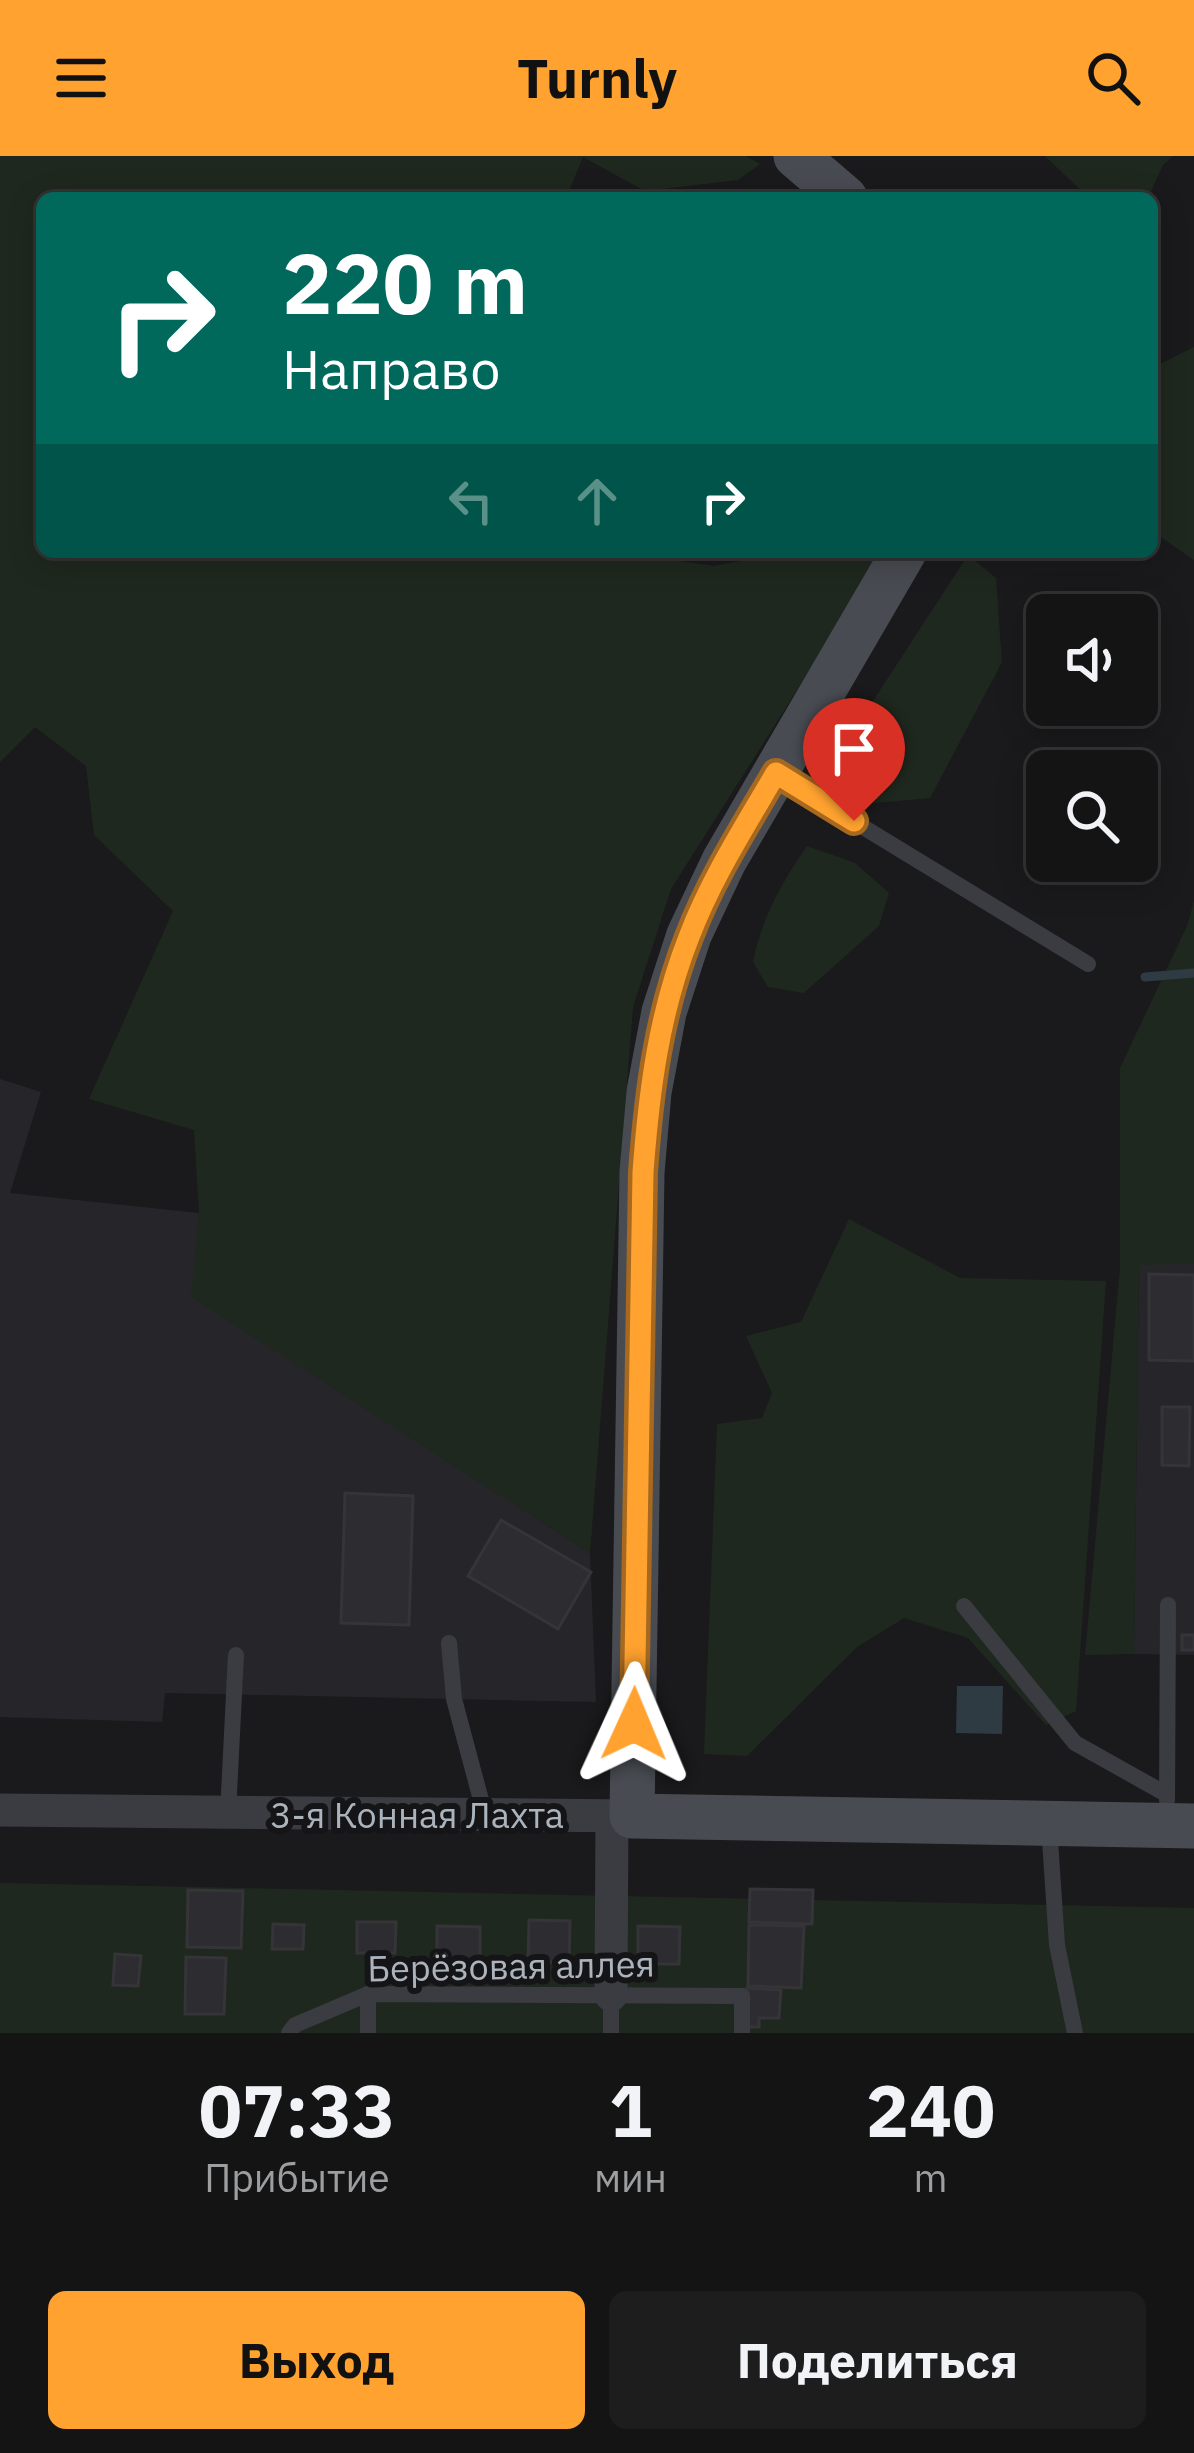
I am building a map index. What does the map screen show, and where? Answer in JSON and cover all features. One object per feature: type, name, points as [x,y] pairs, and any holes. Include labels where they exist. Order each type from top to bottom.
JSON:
[{"type":"main road","points":[[796,156],[838,192]]},
{"type":"main road","points":[[622,1816],[642,1196],[649,1092],[664,1012],[689,935],[724,862],[901,558]]},
{"type":"main road","name":"3-я Конная Лахта","points":[[622,1816],[1049,1824],[1176,1815]]},
{"type":"street","name":"3-я Конная Лахта","points":[[0,1810],[622,1816]]},
{"type":"street","points":[[611,1995],[622,1816]]},
{"type":"lane","points":[[776,773],[1088,964]]},
{"type":"lane","points":[[1168,1605],[1176,1815]]},
{"type":"lane","points":[[964,1606],[1075,1743],[1176,1815]]},
{"type":"lane","points":[[449,1643],[454,1699],[484,1815]]},
{"type":"lane","points":[[228,1814],[236,1655]]},
{"type":"lane","points":[[1049,1824],[1057,1945],[1075,2033]]},
{"type":"lane","points":[[368,1994],[368,2033]]},
{"type":"lane","name":"Берёзовая аллея","points":[[289,2033],[295,2025],[368,1994],[742,1996],[742,2033]]},
{"type":"lane","points":[[611,1995],[611,2033]]},
{"type":"shaded area","points":[[0,156],[746,156],[760,164],[738,180],[645,191],[583,157],[568,192],[36,192],[36,558],[661,558],[714,566],[755,558],[875,558],[849,608],[671,889],[633,1007],[590,1553],[191,1297],[199,1213],[194,1130],[89,1099],[173,911],[94,835],[86,766],[35,727],[0,762]]},
{"type":"shaded area","points":[[1045,156],[1173,156],[1163,165],[1151,192],[1083,192]]},
{"type":"shaded area","points":[[1194,347],[1194,560],[1158,535],[1158,365]]},
{"type":"shaded area","points":[[966,558],[972,558],[996,578],[1002,662],[930,798],[874,803],[834,761]]},
{"type":"shaded area","points":[[807,846],[855,863],[889,893],[879,926],[804,993],[768,987],[753,962],[774,901]]},
{"type":"shaded area","points":[[1194,901],[1194,1264],[1139,1265],[1134,1654],[1085,1655],[1120,1268],[1120,1068],[1187,926]]},
{"type":"shaded area","points":[[0,1079],[41,1092],[10,1193],[199,1213],[192,1297],[590,1553],[596,1702],[165,1693],[162,1722],[0,1717]]},
{"type":"shaded area","points":[[849,1219],[960,1278],[1106,1281],[1076,1711],[1046,1725],[968,1638],[904,1618],[857,1647],[747,1756],[704,1754],[717,1424],[762,1418],[772,1393],[746,1336],[801,1322]]},
{"type":"shaded area","points":[[1139,1264],[1194,1264],[1194,1655],[1134,1654]]},
{"type":"shaded area","points":[[957,1686],[1003,1686],[1002,1734],[956,1733]]},
{"type":"shaded area","points":[[0,1883],[1194,1908],[1194,2033],[0,2033]]},
{"type":"building","points":[[1149,1274],[1194,1275],[1194,1361],[1149,1360]]},
{"type":"building","points":[[1162,1407],[1190,1407],[1189,1466],[1162,1465]]},
{"type":"building","points":[[345,1493],[413,1496],[409,1625],[341,1623]]},
{"type":"building","points":[[501,1520],[591,1572],[558,1629],[468,1576]]},
{"type":"building","points":[[1182,1635],[1194,1635],[1194,1650],[1182,1650]]},
{"type":"building","points":[[750,1889],[813,1890],[812,1924],[749,1922]]},
{"type":"building","points":[[188,1890],[243,1891],[241,1948],[187,1947]]},
{"type":"building","points":[[529,1920],[570,1921],[569,1963],[528,1962]]},
{"type":"building","points":[[357,1922],[396,1922],[395,1953],[357,1953]]},
{"type":"building","points":[[273,1924],[304,1925],[303,1949],[272,1949]]},
{"type":"building","points":[[749,1925],[804,1926],[801,1988],[748,1986]]},
{"type":"building","points":[[437,1926],[480,1927],[480,1962],[437,1961]]},
{"type":"building","points":[[638,1926],[680,1927],[679,1964],[638,1964]]},
{"type":"building","points":[[115,1954],[141,1956],[138,1986],[113,1985]]},
{"type":"building","points":[[186,1957],[226,1958],[224,2014],[185,2014]]},
{"type":"building","points":[[747,1988],[781,1990],[779,2018],[759,2018],[759,2027],[748,2027]]},
{"type":"waterway","points":[[1145,977],[1194,973]]},
{"type":"route","points":[[634,1724],[643,1172],[649,1092],[664,1012],[689,935],[724,862],[776,773],[854,821]]}]
